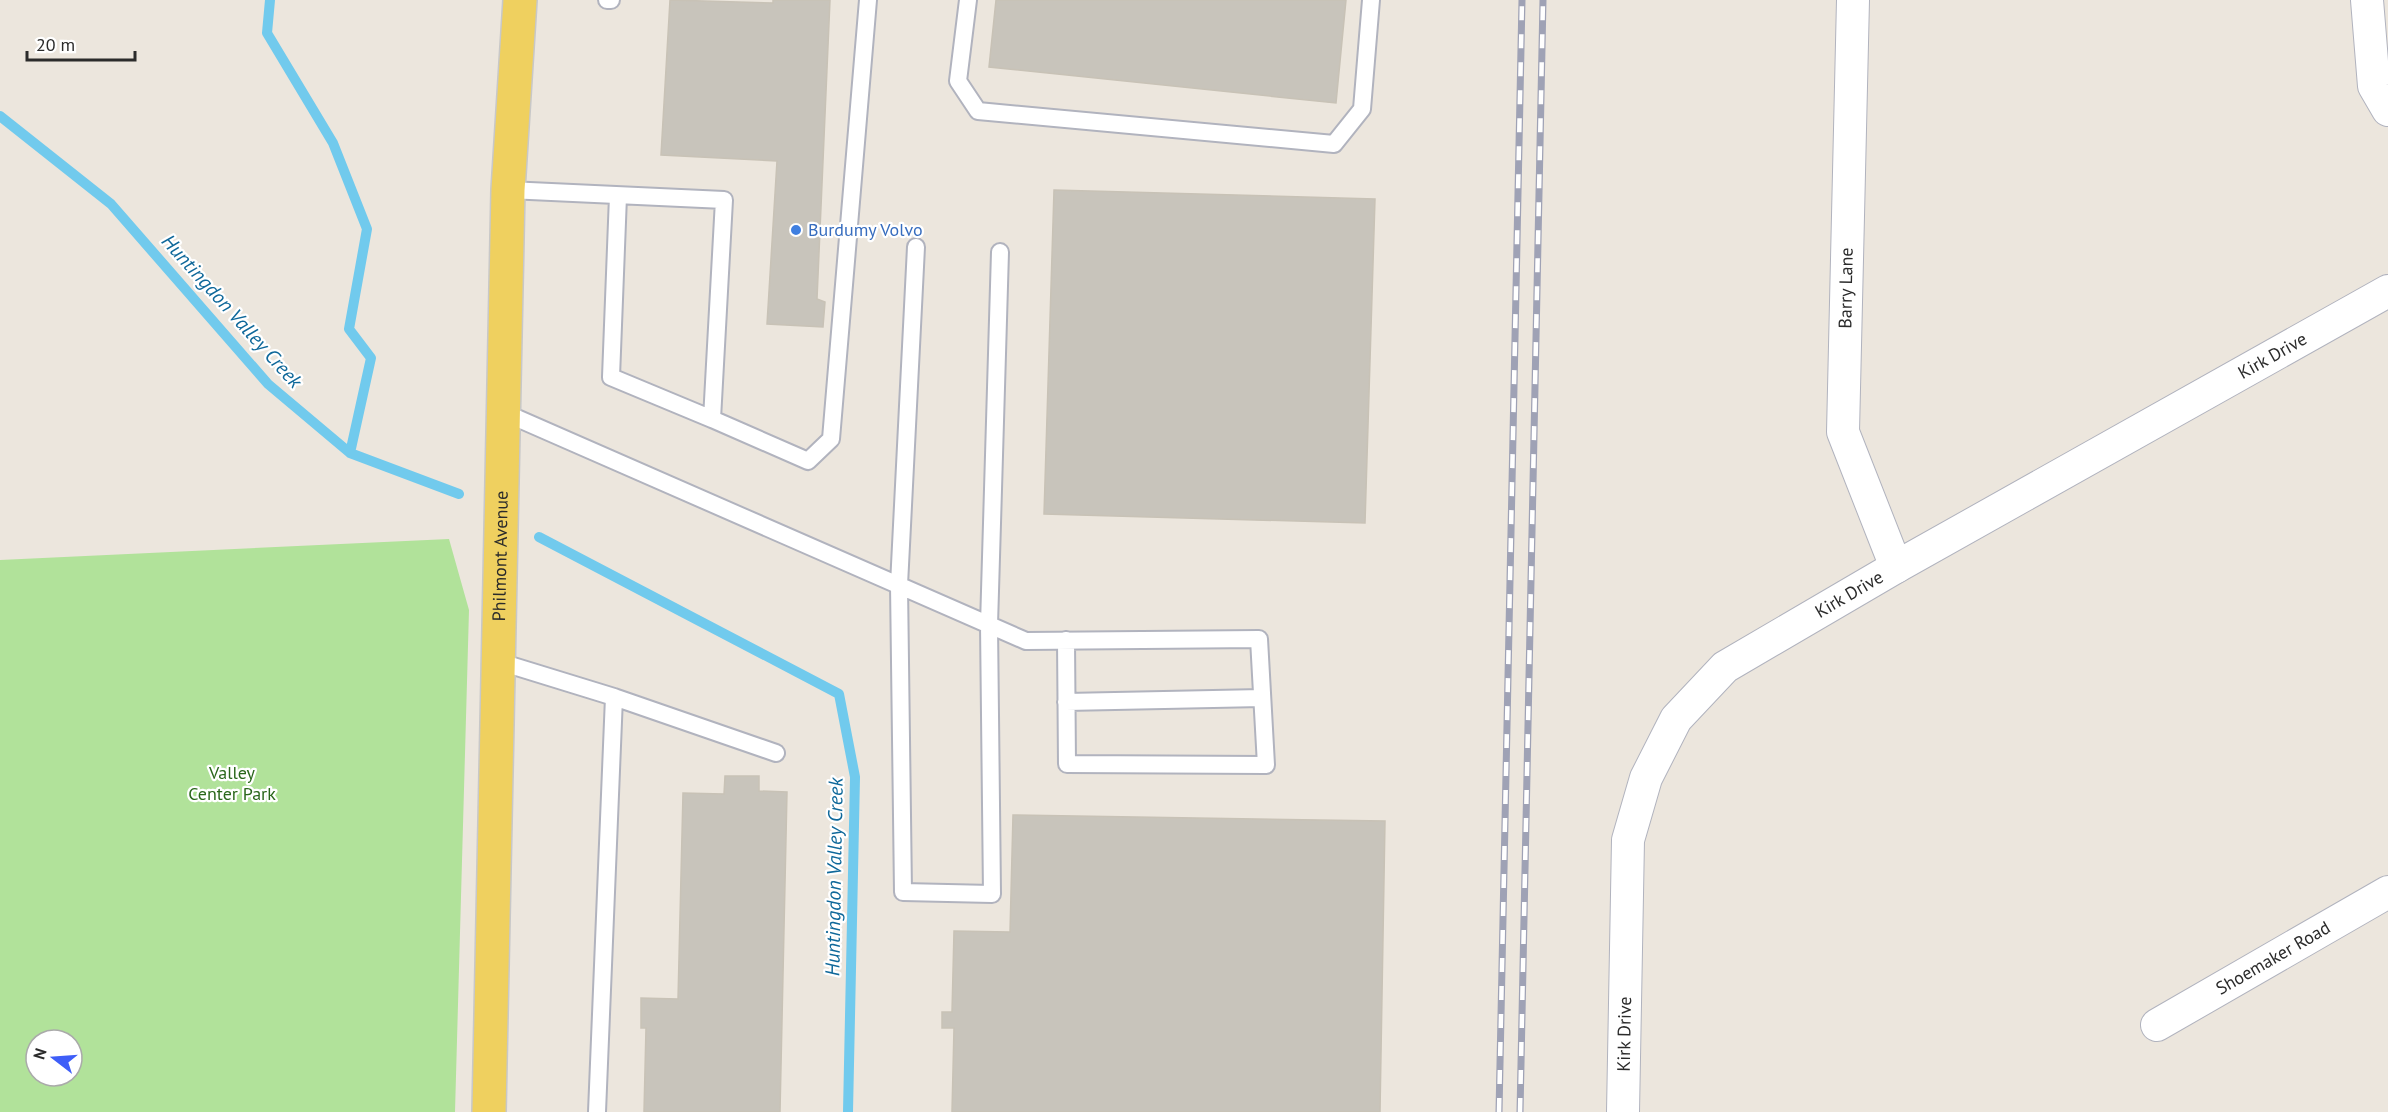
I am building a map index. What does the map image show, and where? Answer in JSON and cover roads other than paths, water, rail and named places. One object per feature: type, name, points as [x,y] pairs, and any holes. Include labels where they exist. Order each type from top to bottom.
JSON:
[{"type":"main road","name":"Philmont Avenue","points":[[489,1112],[508,190],[520,0]]},
{"type":"street","name":"Barry Lane","points":[[1853,0],[1843,432],[1896,567]]},
{"type":"street","points":[[2367,0],[2374,86],[2388,110]]},
{"type":"street","name":"Kirk Drive","points":[[1623,1112],[1628,840],[1646,778],[1676,719],[1725,667],[1896,567],[2388,291]]},
{"type":"street","name":"Shoemaker Road","points":[[2157,1025],[2388,892]]},
{"type":"lane","points":[[618,196],[611,377],[808,461],[831,439],[868,0]]},
{"type":"lane","points":[[968,0],[958,81],[978,111],[1334,144],[1362,109],[1371,0]]},
{"type":"lane","points":[[508,190],[724,200],[712,419]]},
{"type":"lane","points":[[916,247],[899,585],[903,892],[992,894],[989,625],[1000,252]]},
{"type":"lane","points":[[503,412],[1026,641],[1066,640],[1259,639],[1266,765],[1067,764],[1066,640]]},
{"type":"lane","points":[[497,661],[614,697],[776,753]]},
{"type":"lane","points":[[597,1112],[614,697]]},
{"type":"lane","points":[[1066,702],[1262,698]]},
{"type":"waterway","points":[[270,0],[267,33],[333,143],[367,229],[349,329],[371,358],[350,453]]},
{"type":"waterway","name":"Huntingdon Valley Creek","points":[[0,116],[111,204],[268,384],[350,453],[459,494]]},
{"type":"waterway","name":"Huntingdon Valley Creek","points":[[539,537],[839,694],[855,777],[848,1112]]},
{"type":"railway","points":[[1499,1112],[1522,0]]},
{"type":"railway","points":[[1520,1112],[1543,0]]},
{"type":"place","name":"Burdumy Volvo","points":[[796,230]]},
{"type":"park label","name":"Valley Center Park","points":[[232,783]]}]
